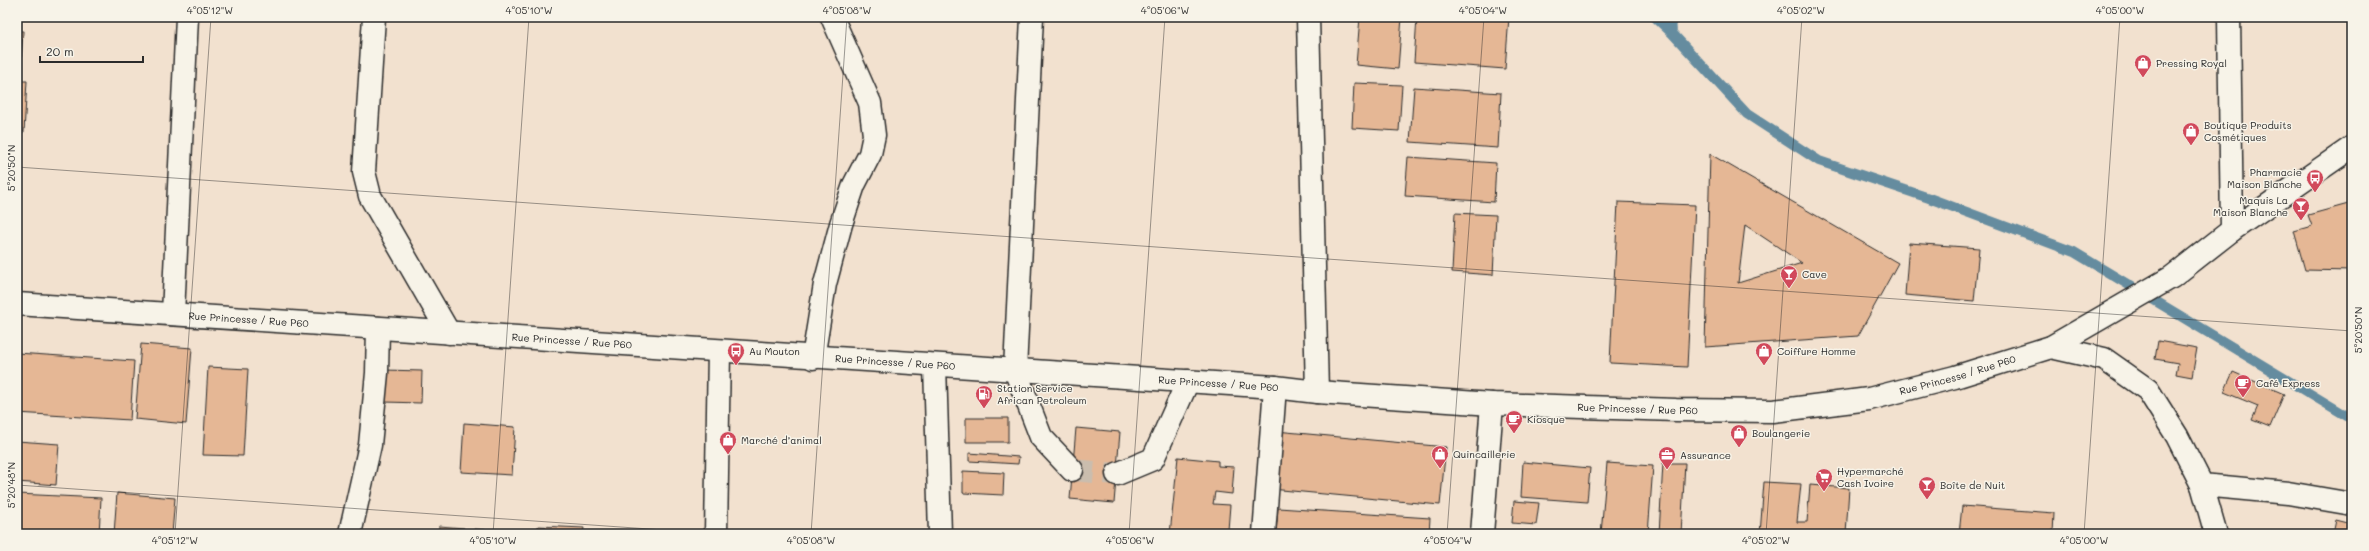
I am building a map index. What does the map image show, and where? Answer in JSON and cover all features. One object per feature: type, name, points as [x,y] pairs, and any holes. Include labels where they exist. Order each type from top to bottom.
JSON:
[{"type":"street","points":[[173,314],[187,17]]},
{"type":"street","points":[[374,17],[364,172],[370,196],[449,333]]},
{"type":"street","points":[[813,358],[825,284],[841,224],[854,185],[870,154],[874,135],[870,103],[832,17]]},
{"type":"street","points":[[1032,17],[1015,370],[1042,437],[1072,470]]},
{"type":"street","points":[[1308,17],[1317,392]]},
{"type":"street","points":[[2229,17],[2232,230]]},
{"type":"street","name":"Rue Princesse / Rue P60","points":[[17,304],[813,358],[1188,381],[1275,387],[1317,392],[1492,404],[1684,410],[1773,411],[1818,407],[1869,399],[1926,384],[2051,347],[2172,277],[2232,230],[2352,147]]},
{"type":"street","points":[[350,534],[370,445],[377,373],[378,328]]},
{"type":"street","points":[[2051,347],[2104,359],[2148,390],[2177,436],[2202,485],[2216,534]]},
{"type":"street","points":[[716,534],[719,351]]},
{"type":"street","points":[[935,365],[940,534]]},
{"type":"street","points":[[1117,474],[1153,460],[1188,381]]},
{"type":"street","points":[[1264,534],[1275,387]]},
{"type":"street","points":[[1482,534],[1492,404]]},
{"type":"street","points":[[2202,485],[2288,493],[2352,504]]},
{"type":"building","points":[[1360,17],[1402,17],[1398,69],[1356,65]]},
{"type":"building","points":[[1417,17],[1509,17],[1505,69],[1414,62]]},
{"type":"building","points":[[17,31],[23,31],[21,61],[17,61]]},
{"type":"building","points":[[17,81],[27,81],[24,132],[17,131]]},
{"type":"building","points":[[1354,83],[1402,85],[1399,131],[1352,128]]},
{"type":"building","points":[[1414,87],[1501,93],[1498,148],[1410,142]]},
{"type":"building","points":[[1710,154],[1898,263],[1858,336],[1705,347]],"holes":[[[1745,225],[1802,263],[1738,283]]]},
{"type":"building","points":[[1408,157],[1496,163],[1494,202],[1405,196]]},
{"type":"building","points":[[1618,202],[1695,205],[1687,367],[1610,363]]},
{"type":"building","points":[[2352,203],[2352,271],[2305,270],[2294,231],[2312,226],[2308,215]]},
{"type":"building","points":[[1455,213],[1496,215],[1493,275],[1452,272]]},
{"type":"building","points":[[1909,243],[1979,248],[1974,301],[1905,295]]},
{"type":"building","points":[[2158,341],[2197,348],[2192,377],[2176,374],[2178,363],[2155,359]]},
{"type":"building","points":[[141,344],[192,348],[186,424],[135,419]]},
{"type":"building","points":[[17,353],[134,361],[130,420],[17,413]]},
{"type":"building","points":[[208,367],[248,369],[243,456],[203,455]]},
{"type":"building","points":[[385,370],[422,371],[421,403],[385,402]]},
{"type":"building","points":[[2233,372],[2284,394],[2270,427],[2252,420],[2258,406],[2224,392]]},
{"type":"building","points":[[966,418],[1008,418],[1008,442],[966,442]]},
{"type":"building","points":[[464,423],[515,427],[512,475],[461,472]]},
{"type":"building","points":[[1076,428],[1120,432],[1114,503],[1070,499]]},
{"type":"building","points":[[1276,431],[1446,447],[1440,505],[1271,489]]},
{"type":"building","points":[[17,441],[59,444],[56,485],[17,482]]},
{"type":"building","points":[[969,453],[1019,457],[1018,464],[969,461]]},
{"type":"building","points":[[1178,457],[1218,461],[1218,466],[1234,467],[1232,494],[1215,492],[1213,504],[1230,505],[1228,530],[1214,529],[1214,534],[1170,534]]},
{"type":"building","points":[[1523,462],[1590,468],[1587,502],[1521,497]]},
{"type":"building","points":[[1607,463],[1653,466],[1648,534],[1601,534]]},
{"type":"building","points":[[1663,463],[1685,463],[1681,534],[1659,534]]},
{"type":"building","points":[[963,471],[1004,473],[1003,495],[963,493]]},
{"type":"building","points":[[1764,482],[1801,484],[1797,522],[1807,522],[1810,485],[1849,488],[1846,534],[1760,534]]},
{"type":"building","points":[[117,493],[175,498],[172,534],[114,534]]},
{"type":"building","points":[[17,494],[101,498],[99,534],[17,534]]},
{"type":"building","points":[[1514,501],[1539,503],[1536,525],[1512,523]]},
{"type":"building","points":[[1962,506],[2054,513],[2053,534],[1959,534]]},
{"type":"building","points":[[1278,508],[1430,518],[1429,534],[1276,534]]},
{"type":"building","points":[[2336,520],[2352,524],[2352,534],[2333,534]]},
{"type":"building","points":[[439,526],[464,528],[464,534],[438,534]]},
{"type":"building","points":[[538,526],[584,528],[583,534],[538,534]]},
{"type":"building","points":[[474,529],[514,532],[514,534],[474,534]]},
{"type":"waterway","points":[[1655,17],[1672,33]]},
{"type":"waterway","points":[[1671,17],[1672,33],[1747,114],[1819,161],[1929,198],[2074,252],[2352,419]]},
{"type":"tunnel","points":[[1072,470],[1117,474]]},
{"type":"place","name":"Pressing Royal","points":[[2143,78]]},
{"type":"place","name":"Boutique Produits Cosmétiques","points":[[2191,146]]},
{"type":"place","name":"Pharmacie Maison Blanche","points":[[2315,193]]},
{"type":"place","name":"Maquis La Maison Blanche","points":[[2301,221]]},
{"type":"place","name":"Cave","points":[[1789,289]]},
{"type":"place","name":"Au Mouton","points":[[736,366]]},
{"type":"place","name":"Coiffure Homme","points":[[1764,366]]},
{"type":"place","name":"Café Express","points":[[2243,398]]},
{"type":"place","name":"Station Service African Petroleum","points":[[984,409]]},
{"type":"place","name":"Kiosque","points":[[1514,434]]},
{"type":"place","name":"Boulangerie","points":[[1739,448]]},
{"type":"place","name":"Marché d’animal","points":[[728,455]]},
{"type":"place","name":"Quincaillerie","points":[[1440,469]]},
{"type":"place","name":"Assurance","points":[[1667,470]]},
{"type":"place","name":"Hypermarché Cash Ivoire","points":[[1824,492]]},
{"type":"place","name":"Boîte de Nuit","points":[[1927,500]]}]
